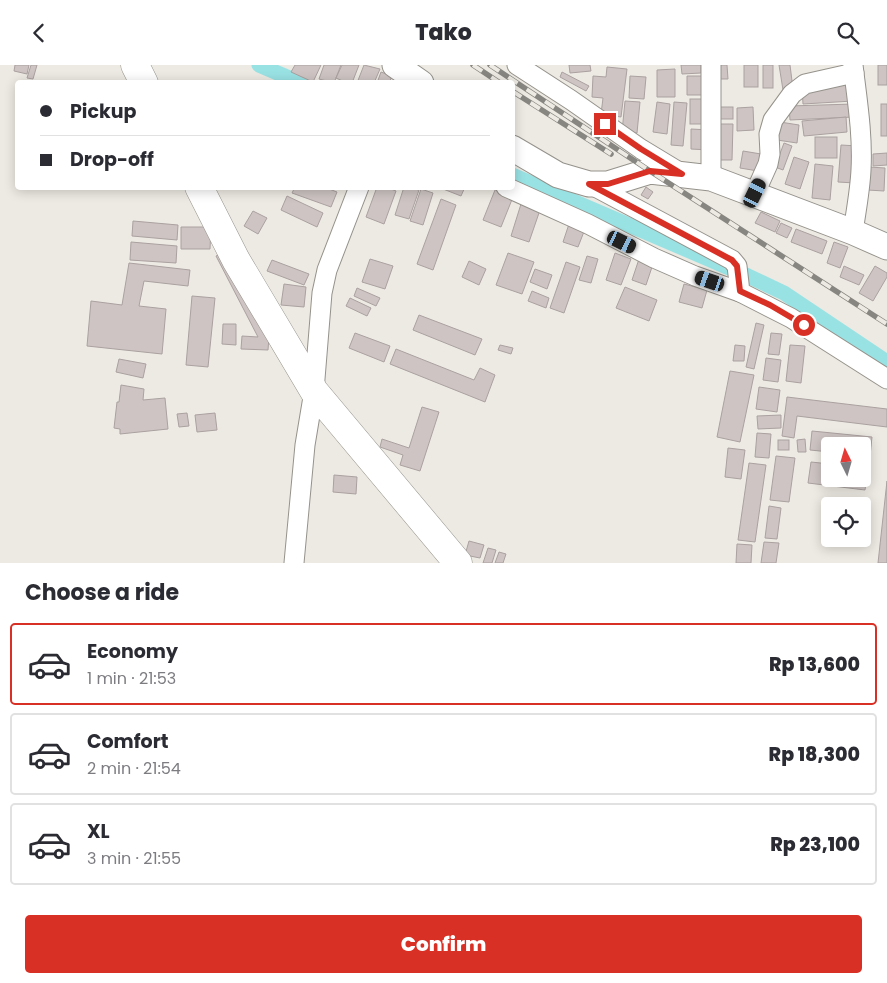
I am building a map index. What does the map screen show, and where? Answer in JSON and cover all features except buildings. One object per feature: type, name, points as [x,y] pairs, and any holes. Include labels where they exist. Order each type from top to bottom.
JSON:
[{"type":"highway","points":[[135,65],[142,80]]},
{"type":"highway","points":[[201,190],[241,267],[314,391],[458,563]]},
{"type":"main road","points":[[515,150],[558,175],[589,184],[608,184],[650,171],[711,178],[755,193],[887,247]]},
{"type":"street","points":[[517,65],[641,149],[682,174]]},
{"type":"street","points":[[711,65],[711,178]]},
{"type":"street","points":[[755,193],[768,164],[770,154],[768,134],[770,127],[782,106],[798,88],[805,84],[854,69],[861,168],[853,232]]},
{"type":"street","points":[[589,184],[732,260],[739,280]]},
{"type":"street","points":[[294,563],[304,454],[314,391],[322,293],[326,270],[358,190]]},
{"type":"street","points":[[513,190],[695,276],[739,280],[791,318],[887,379]]},
{"type":"waterway","points":[[259,65],[294,80]]},
{"type":"waterway","points":[[515,176],[784,293],[887,362]]},
{"type":"railway","points":[[473,65],[496,80]]},
{"type":"railway","points":[[490,65],[513,80]]},
{"type":"railway","points":[[515,82],[887,324]]},
{"type":"railway","points":[[515,93],[611,154]]},
{"type":"route","points":[[605,124],[682,174],[650,171],[608,184],[589,184],[732,260],[737,266],[740,291],[770,305],[804,325]]}]
